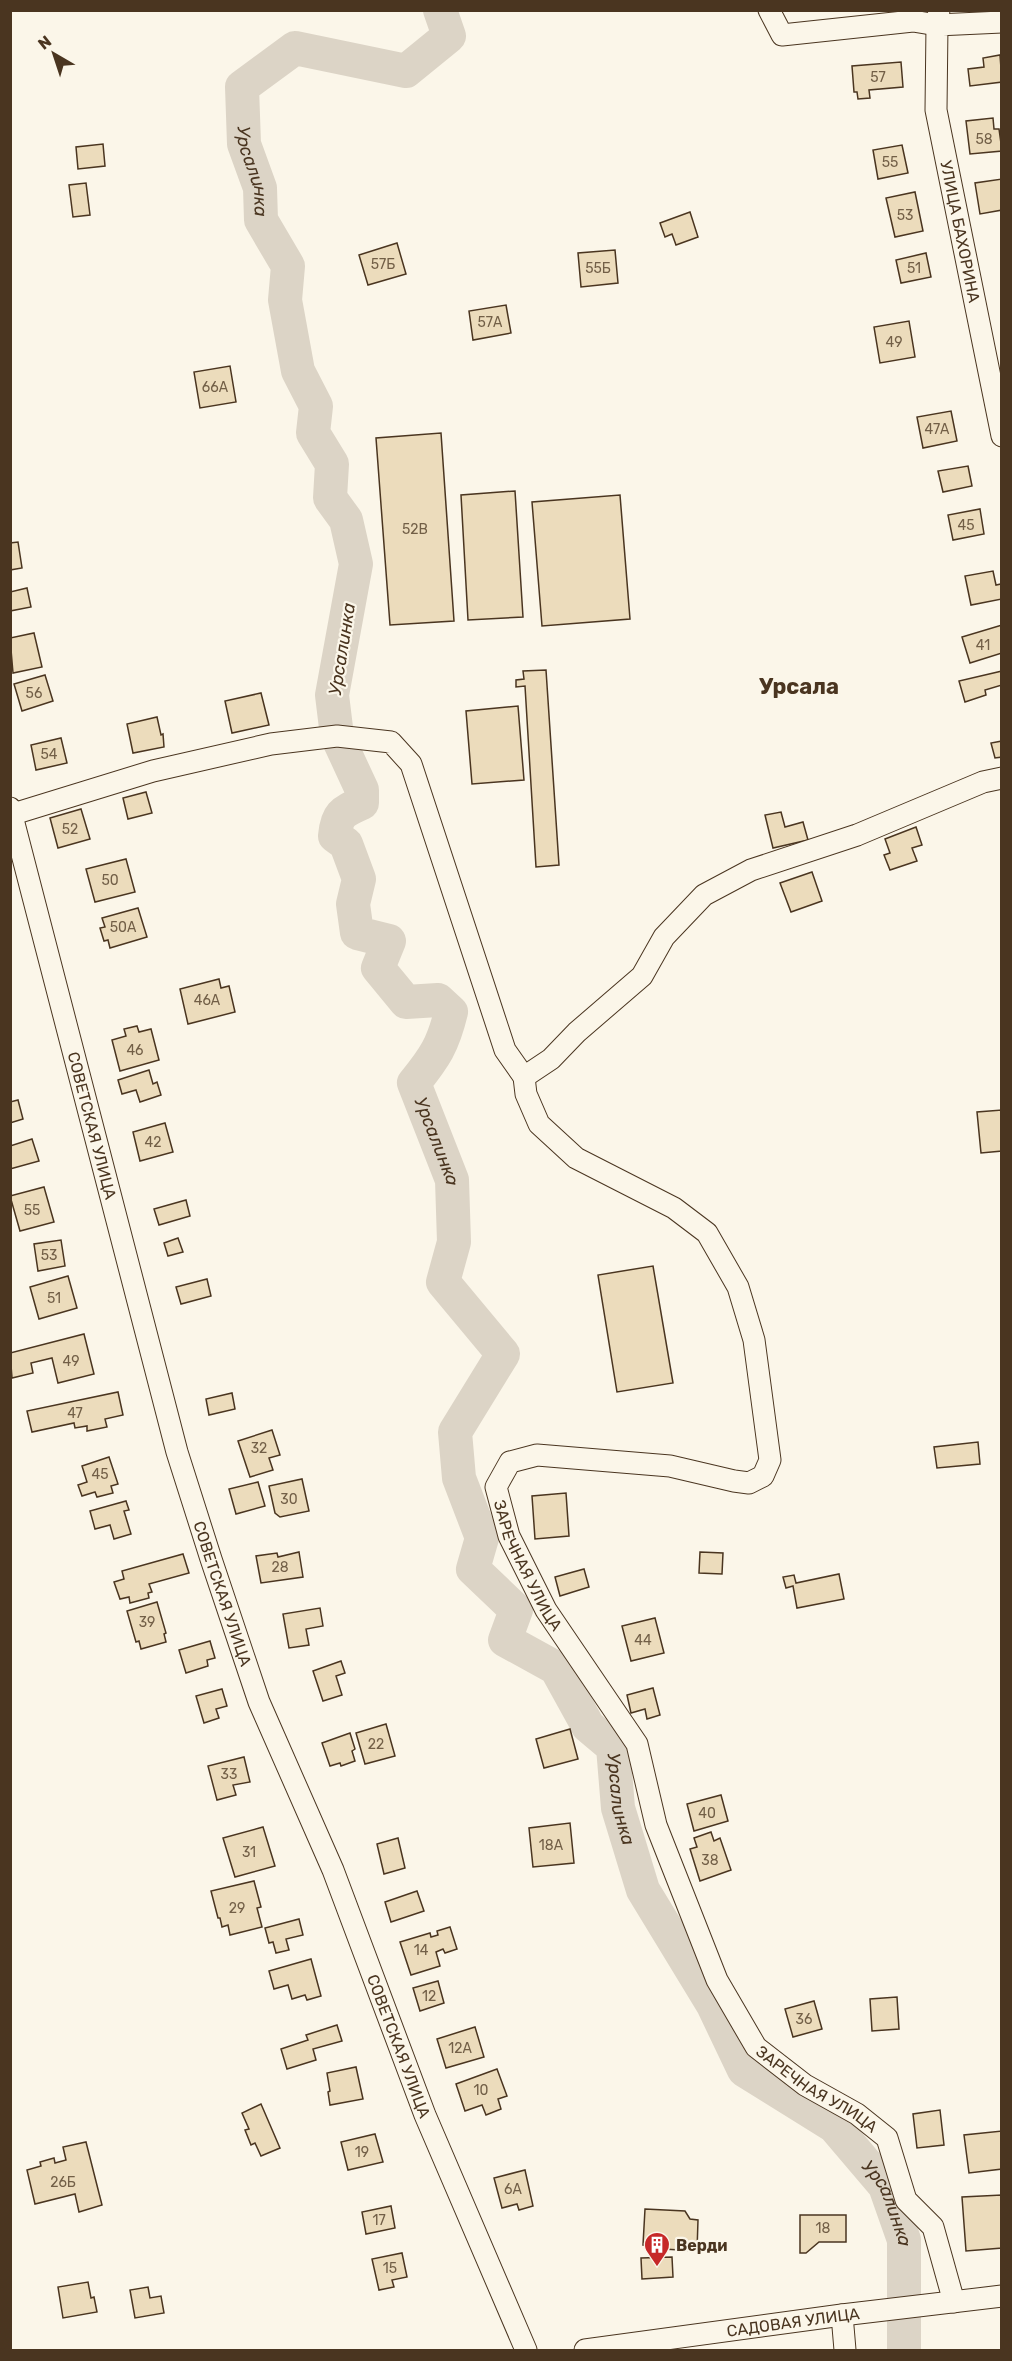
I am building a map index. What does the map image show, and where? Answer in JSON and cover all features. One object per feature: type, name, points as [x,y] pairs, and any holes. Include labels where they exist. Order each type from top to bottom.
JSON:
[{"type":"street","points":[[769,10],[782,35],[938,18],[1002,22]]},
{"type":"street","name":"УЛИЦА БАХОРИНА","points":[[938,18],[936,110],[1002,436]]},
{"type":"street","points":[[11,813],[153,771],[272,744],[337,736],[391,742],[411,764],[505,1050],[524,1077],[550,1059],[577,1032],[642,976],[664,937],[704,895],[752,870],[857,835],[983,782],[1002,778]]},
{"type":"street","name":"СОВЕТСКАЯ УЛИЦА","points":[[11,813],[177,1452],[211,1559],[259,1702],[333,1870],[425,2115],[526,2350]]},
{"type":"street","name":"ЗАРЕЧНАЯ УЛИЦА","points":[[524,1077],[526,1094],[539,1124],[576,1158],[674,1208],[707,1233],[738,1287],[754,1340],[770,1460],[763,1476],[749,1483],[670,1466],[537,1455],[510,1462],[496,1487],[509,1536],[546,1610],[637,1744],[656,1825],[717,1980],[756,2047],[805,2085],[857,2114],[887,2138],[906,2200],[933,2227],[954,2302]]},
{"type":"street","name":"САДОВАЯ УЛИЦА","points":[[585,2350],[1002,2296]]},
{"type":"street","points":[[842,2315],[845,2350]]},
{"type":"building","points":[[1000,55],[1002,82],[970,86],[968,69],[984,67],[983,58]]},
{"type":"building","points":[[901,62],[903,87],[869,90],[870,98],[858,99],[857,92],[854,92],[852,66]]},
{"type":"building","points":[[993,118],[994,129],[999,129],[1002,151],[970,154],[966,121]]},
{"type":"building","points":[[103,144],[105,166],[78,169],[76,147]]},
{"type":"building","points":[[902,145],[908,173],[878,179],[873,150]]},
{"type":"building","points":[[1002,179],[1002,210],[980,214],[975,183]]},
{"type":"building","points":[[86,183],[90,215],[73,217],[69,185]]},
{"type":"building","points":[[915,192],[923,231],[895,237],[886,198]]},
{"type":"building","points":[[690,212],[698,237],[676,245],[672,234],[665,237],[660,223]]},
{"type":"building","points":[[397,243],[406,274],[368,285],[359,255]]},
{"type":"building","points":[[615,250],[618,283],[581,287],[578,253]]},
{"type":"building","points":[[926,253],[931,277],[901,283],[896,260]]},
{"type":"building","points":[[506,305],[511,333],[473,340],[469,311]]},
{"type":"building","points":[[909,321],[915,357],[880,363],[874,327]]},
{"type":"building","points":[[230,366],[236,402],[200,408],[194,372]]},
{"type":"building","points":[[951,411],[957,441],[923,448],[917,417]]},
{"type":"building","points":[[441,433],[454,621],[390,625],[376,438]]},
{"type":"building","points":[[968,466],[972,486],[943,492],[938,471]]},
{"type":"building","points":[[515,491],[523,617],[468,620],[461,495]]},
{"type":"building","points":[[620,495],[630,619],[542,626],[532,502]]},
{"type":"building","points":[[980,509],[984,534],[953,540],[948,515]]},
{"type":"building","points":[[18,542],[22,568],[10,570],[10,543]]},
{"type":"building","points":[[993,571],[996,585],[1001,584],[1002,599],[971,605],[965,576]]},
{"type":"building","points":[[27,588],[31,607],[10,611],[10,592]]},
{"type":"building","points":[[1002,625],[1002,653],[970,663],[962,637]]},
{"type":"building","points":[[34,633],[42,667],[13,673],[10,638]]},
{"type":"building","points":[[546,670],[559,865],[536,867],[525,686],[516,687],[516,680],[524,679],[523,671]]},
{"type":"building","points":[[1002,671],[1002,685],[985,690],[986,695],[965,702],[959,681]]},
{"type":"building","points":[[45,675],[53,701],[22,711],[14,684]]},
{"type":"building","points":[[261,693],[269,725],[232,733],[225,701]]},
{"type":"building","points":[[518,706],[524,780],[472,784],[466,711]]},
{"type":"building","points":[[157,717],[161,735],[163,734],[164,747],[133,753],[127,724]]},
{"type":"building","points":[[61,738],[67,763],[36,770],[31,745]]},
{"type":"building","points":[[1002,741],[1002,757],[995,758],[991,743]]},
{"type":"building","points":[[146,792],[152,813],[128,819],[123,798]]},
{"type":"building","points":[[81,809],[90,839],[58,848],[50,818]]},
{"type":"building","points":[[781,812],[785,827],[803,822],[808,840],[773,848],[765,815]]},
{"type":"building","points":[[916,827],[922,845],[912,848],[917,861],[890,870],[884,855],[890,853],[885,839]]},
{"type":"building","points":[[126,859],[135,892],[95,902],[86,869]]},
{"type":"building","points":[[812,872],[822,901],[791,912],[780,883]]},
{"type":"building","points":[[138,908],[147,937],[110,948],[108,940],[104,941],[100,928],[105,927],[102,918]]},
{"type":"building","points":[[219,979],[221,988],[229,986],[235,1012],[188,1024],[180,989]]},
{"type":"building","points":[[137,1026],[139,1032],[151,1029],[159,1060],[120,1071],[112,1040],[126,1036],[124,1029]]},
{"type":"building","points":[[149,1070],[153,1084],[157,1082],[161,1095],[140,1102],[136,1090],[122,1094],[118,1080]]},
{"type":"building","points":[[18,1100],[23,1119],[10,1123],[10,1102]]},
{"type":"building","points":[[1002,1110],[1002,1151],[981,1153],[977,1112]]},
{"type":"building","points":[[165,1123],[173,1152],[140,1161],[133,1132]]},
{"type":"building","points":[[32,1139],[39,1161],[10,1169],[10,1146]]},
{"type":"building","points":[[44,1187],[54,1222],[20,1231],[10,1196]]},
{"type":"building","points":[[186,1200],[190,1216],[159,1225],[154,1209]]},
{"type":"building","points":[[178,1238],[183,1252],[168,1256],[164,1243]]},
{"type":"building","points":[[61,1240],[65,1266],[38,1271],[34,1244]]},
{"type":"building","points":[[653,1266],[673,1383],[617,1392],[598,1275]]},
{"type":"building","points":[[68,1276],[77,1308],[39,1319],[30,1287]]},
{"type":"building","points":[[207,1279],[211,1296],[181,1304],[176,1287]]},
{"type":"building","points":[[84,1334],[94,1374],[58,1383],[52,1358],[31,1363],[33,1373],[12,1378],[10,1353]]},
{"type":"building","points":[[118,1392],[123,1415],[105,1419],[107,1427],[87,1431],[87,1426],[75,1428],[74,1423],[32,1432],[27,1411]]},
{"type":"building","points":[[232,1393],[235,1409],[209,1415],[206,1399]]},
{"type":"building","points":[[272,1430],[280,1455],[269,1458],[273,1470],[250,1477],[238,1441]]},
{"type":"building","points":[[978,1442],[980,1464],[937,1468],[934,1447]]},
{"type":"building","points":[[109,1457],[118,1484],[111,1486],[113,1493],[97,1497],[95,1492],[82,1496],[78,1485],[87,1482],[82,1466]]},
{"type":"building","points":[[302,1479],[309,1511],[280,1517],[275,1513],[269,1486]]},
{"type":"building","points":[[258,1482],[265,1506],[236,1514],[229,1489]]},
{"type":"building","points":[[566,1493],[569,1536],[535,1539],[532,1496]]},
{"type":"building","points":[[126,1501],[129,1510],[124,1511],[131,1534],[114,1539],[110,1525],[95,1529],[90,1511]]},
{"type":"building","points":[[299,1552],[303,1577],[261,1583],[256,1556],[277,1553],[278,1557]]},
{"type":"building","points":[[700,1552],[723,1553],[722,1574],[699,1573]]},
{"type":"building","points":[[183,1554],[189,1573],[149,1584],[152,1592],[148,1593],[149,1598],[130,1603],[129,1597],[120,1599],[114,1582],[124,1579],[122,1571]]},
{"type":"building","points":[[584,1569],[589,1587],[560,1596],[555,1577]]},
{"type":"building","points":[[839,1574],[844,1599],[797,1608],[793,1586],[786,1588],[783,1577],[794,1575],[796,1583]]},
{"type":"building","points":[[157,1602],[166,1633],[164,1634],[166,1642],[141,1649],[139,1641],[136,1642],[127,1611]]},
{"type":"building","points":[[320,1608],[323,1626],[306,1629],[309,1645],[289,1648],[283,1614]]},
{"type":"building","points":[[655,1618],[664,1653],[631,1661],[622,1626]]},
{"type":"building","points":[[210,1641],[215,1658],[207,1660],[208,1666],[186,1673],[179,1650]]},
{"type":"building","points":[[341,1661],[345,1673],[336,1676],[342,1695],[323,1701],[313,1671]]},
{"type":"building","points":[[653,1688],[660,1715],[647,1719],[645,1709],[631,1713],[627,1695]]},
{"type":"building","points":[[222,1689],[227,1706],[216,1709],[219,1718],[204,1723],[196,1696]]},
{"type":"building","points":[[386,1724],[395,1756],[365,1764],[356,1733]]},
{"type":"building","points":[[570,1729],[578,1759],[544,1768],[536,1739]]},
{"type":"building","points":[[350,1733],[355,1749],[352,1751],[355,1761],[341,1766],[340,1763],[330,1766],[322,1743]]},
{"type":"building","points":[[244,1757],[250,1782],[233,1785],[236,1795],[217,1800],[208,1766]]},
{"type":"building","points":[[721,1795],[728,1821],[694,1831],[687,1804]]},
{"type":"building","points":[[570,1823],[574,1863],[533,1867],[529,1828]]},
{"type":"building","points":[[263,1827],[275,1866],[235,1877],[223,1838]]},
{"type":"building","points":[[711,1832],[714,1841],[720,1838],[731,1870],[700,1881],[690,1849],[697,1847],[694,1838]]},
{"type":"building","points":[[398,1838],[405,1868],[384,1874],[377,1844]]},
{"type":"building","points":[[254,1881],[261,1907],[257,1908],[262,1927],[230,1935],[228,1925],[222,1927],[220,1918],[218,1918],[211,1891]]},
{"type":"building","points":[[417,1891],[424,1911],[391,1922],[385,1902]]},
{"type":"building","points":[[299,1919],[303,1935],[286,1939],[289,1950],[276,1953],[273,1942],[269,1943],[265,1928]]},
{"type":"building","points":[[450,1927],[457,1949],[445,1953],[443,1949],[436,1952],[440,1966],[411,1975],[400,1942],[430,1933],[431,1937],[438,1935],[437,1931]]},
{"type":"building","points":[[311,1959],[321,1996],[307,2000],[305,1995],[292,1999],[288,1985],[274,1989],[269,1971]]},
{"type":"building","points":[[438,1981],[444,2003],[420,2011],[413,1988]]},
{"type":"building","points":[[897,1997],[899,2029],[872,2031],[870,1999]]},
{"type":"building","points":[[814,2001],[822,2029],[793,2037],[785,2009]]},
{"type":"building","points":[[337,2025],[342,2041],[313,2049],[316,2060],[287,2069],[281,2049],[308,2040],[306,2035]]},
{"type":"building","points":[[475,2027],[484,2057],[446,2068],[437,2039]]},
{"type":"building","points":[[356,2067],[363,2099],[330,2105],[327,2073]]},
{"type":"building","points":[[497,2069],[507,2096],[498,2099],[501,2109],[486,2115],[482,2105],[465,2111],[456,2084]]},
{"type":"building","points":[[261,2104],[280,2148],[261,2156],[255,2143],[251,2145],[245,2130],[249,2129],[242,2113]]},
{"type":"building","points":[[940,2110],[944,2145],[917,2148],[913,2114]]},
{"type":"building","points":[[1002,2131],[1002,2169],[969,2173],[964,2135]]},
{"type":"building","points":[[375,2134],[383,2162],[348,2170],[341,2142]]},
{"type":"building","points":[[86,2142],[102,2205],[79,2212],[75,2194],[35,2204],[27,2170],[41,2166],[40,2162],[54,2158],[55,2163],[66,2160],[63,2147]]},
{"type":"building","points":[[525,2170],[533,2206],[519,2210],[517,2204],[502,2208],[494,2178]]},
{"type":"building","points":[[1002,2195],[1002,2248],[966,2251],[962,2197]]},
{"type":"building","points":[[391,2206],[395,2228],[366,2234],[362,2212]]},
{"type":"building","points":[[645,2209],[685,2211],[690,2219],[698,2220],[697,2251],[643,2245]]},
{"type":"building","points":[[800,2215],[846,2215],[846,2242],[819,2242],[806,2253],[800,2253]]},
{"type":"building","points":[[402,2253],[407,2277],[392,2280],[394,2287],[379,2290],[372,2259]]},
{"type":"building","name":"Верди","points":[[672,2257],[673,2277],[642,2279],[641,2258]]},
{"type":"building","points":[[88,2282],[97,2312],[63,2318],[58,2287]]},
{"type":"building","points":[[148,2287],[150,2298],[161,2296],[164,2313],[135,2318],[130,2290]]},
{"type":"waterway","name":"Урсалинка","points":[[440,10],[449,36],[406,71],[295,48],[242,87],[244,144],[260,188],[261,220],[288,266],[285,300],[298,371],[316,406],[313,433],[332,464],[330,498],[346,520],[356,564],[332,695],[337,736],[362,790],[362,803],[339,818],[335,836],[346,844],[359,879],[353,904],[357,933],[389,941],[378,968],[406,1002],[438,1000],[451,1012],[437,1050],[414,1083],[452,1180],[454,1242],[443,1282],[503,1354],[455,1432],[459,1478],[482,1538],[473,1569],[516,1610],[505,1640],[556,1668],[588,1726],[613,1747],[618,1808],[643,1890],[713,2005],[744,2070],[834,2126],[885,2186],[904,2240],[904,2350]]},
{"type":"place","name":"Верди","points":[[657,2268]]},
{"type":"district","name":"Урсала","points":[[799,686]]}]
